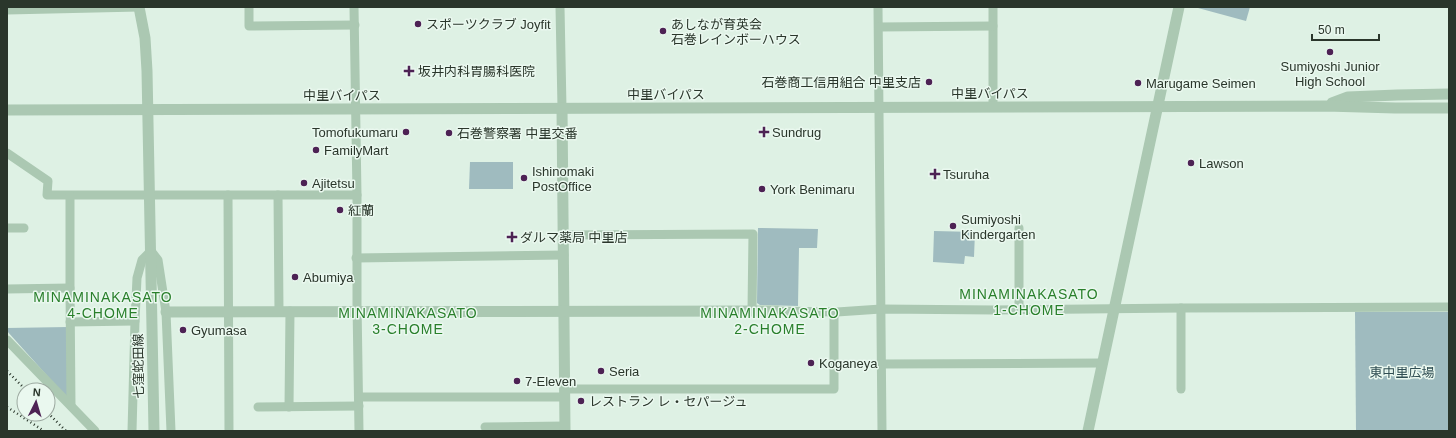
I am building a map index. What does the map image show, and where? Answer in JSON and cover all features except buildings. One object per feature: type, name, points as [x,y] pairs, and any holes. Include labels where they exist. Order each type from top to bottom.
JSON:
[{"type":"street","points":[[7,10],[139,7]]},
{"type":"street","name":"七窪蛇田線","points":[[139,7],[146,50],[154,431]]},
{"type":"street","points":[[249,7],[249,26],[355,26]]},
{"type":"street","points":[[354,7],[359,431]]},
{"type":"street","points":[[485,427],[565,428],[564,234],[560,7]]},
{"type":"street","points":[[878,7],[882,431]]},
{"type":"street","points":[[993,7],[993,107]]},
{"type":"street","points":[[1088,431],[1179,7]]},
{"type":"street","points":[[879,27],[993,26]]},
{"type":"street","name":"中里バイパス","points":[[1326,106],[1348,97],[1449,94]]},
{"type":"street","name":"中里バイパス","points":[[7,110],[1158,106],[1449,108]]},
{"type":"street","points":[[7,154],[48,181],[47,195],[150,196],[357,194]]},
{"type":"street","points":[[228,195],[229,431]]},
{"type":"street","points":[[278,195],[289,407]]},
{"type":"street","points":[[70,196],[71,405]]},
{"type":"street","points":[[7,228],[24,228]]},
{"type":"street","points":[[1019,228],[1019,309]]},
{"type":"street","points":[[564,234],[753,234],[752,311]]},
{"type":"street","points":[[132,431],[137,278],[142,260],[151,252],[158,260],[166,312],[171,431]]},
{"type":"street","points":[[356,258],[564,255]]},
{"type":"street","points":[[7,289],[70,288]]},
{"type":"street","points":[[166,312],[834,312],[881,309],[1449,307]]},
{"type":"street","points":[[1181,308],[1181,389]]},
{"type":"street","points":[[359,397],[834,388],[834,312]]},
{"type":"street","points":[[70,322],[135,321]]},
{"type":"street","points":[[7,340],[95,431]]},
{"type":"street","points":[[882,364],[1102,363]]},
{"type":"street","points":[[258,407],[359,406]]},
{"type":"green space","points":[[1198,7],[1250,7],[1246,21]]},
{"type":"green space","points":[[470,162],[513,162],[513,189],[469,189]]},
{"type":"green space","points":[[758,228],[818,229],[817,248],[799,248],[798,306],[760,305],[757,303]]},
{"type":"green space","points":[[934,231],[975,232],[974,257],[965,256],[964,264],[933,262]]},
{"type":"green space","name":"東中里広場","points":[[1355,312],[1449,312],[1449,431],[1356,431]]},
{"type":"green space","points":[[68,327],[69,400],[56,386],[56,382],[53,382],[7,331],[7,328]]},
{"type":"railway","points":[[7,371],[18,382]]},
{"type":"railway","points":[[7,407],[44,431]]},
{"type":"railway","points":[[56,421],[66,431]]},
{"type":"place","name":"スポーツクラブ Joyfit","points":[[418,24]]},
{"type":"place","name":"あしなが育英会 石巻レインボーハウス","points":[[663,31]]},
{"type":"place","name":"Sumiyoshi Junior High School","points":[[1330,52]]},
{"type":"place","name":"坂井内科胃腸科医院","points":[[409,71]]},
{"type":"place","name":"石巻商工信用組合 中里支店","points":[[929,82]]},
{"type":"place","name":"Marugame Seimen","points":[[1138,83]]},
{"type":"place","name":"Tomofukumaru","points":[[406,132]]},
{"type":"place","name":"Sundrug","points":[[764,132]]},
{"type":"place","name":"石巻警察署 中里交番","points":[[449,133]]},
{"type":"place","name":"FamilyMart","points":[[316,150]]},
{"type":"place","name":"Lawson","points":[[1191,163]]},
{"type":"place","name":"Tsuruha","points":[[935,174]]},
{"type":"place","name":"Ishinomaki PostOffice","points":[[524,178]]},
{"type":"place","name":"Ajitetsu","points":[[304,183]]},
{"type":"place","name":"York Benimaru","points":[[762,189]]},
{"type":"place","name":"紅蘭","points":[[340,210]]},
{"type":"place","name":"Sumiyoshi Kindergarten","points":[[953,226]]},
{"type":"place","name":"ダルマ薬局 中里店","points":[[512,237]]},
{"type":"place","name":"Abumiya","points":[[295,277]]},
{"type":"place","name":"Gyumasa","points":[[183,330]]},
{"type":"place","name":"Koganeya","points":[[811,363]]},
{"type":"place","name":"Seria","points":[[601,371]]},
{"type":"place","name":"7-Eleven","points":[[517,381]]},
{"type":"place","name":"レストラン レ・セパージュ","points":[[581,401]]},
{"type":"district","name":"MINAMINAKASATO 1-CHOME","points":[[1029,302]]},
{"type":"district","name":"MINAMINAKASATO 4-CHOME","points":[[103,306]]},
{"type":"district","name":"MINAMINAKASATO 3-CHOME","points":[[408,322]]},
{"type":"district","name":"MINAMINAKASATO 2-CHOME","points":[[770,322]]}]
